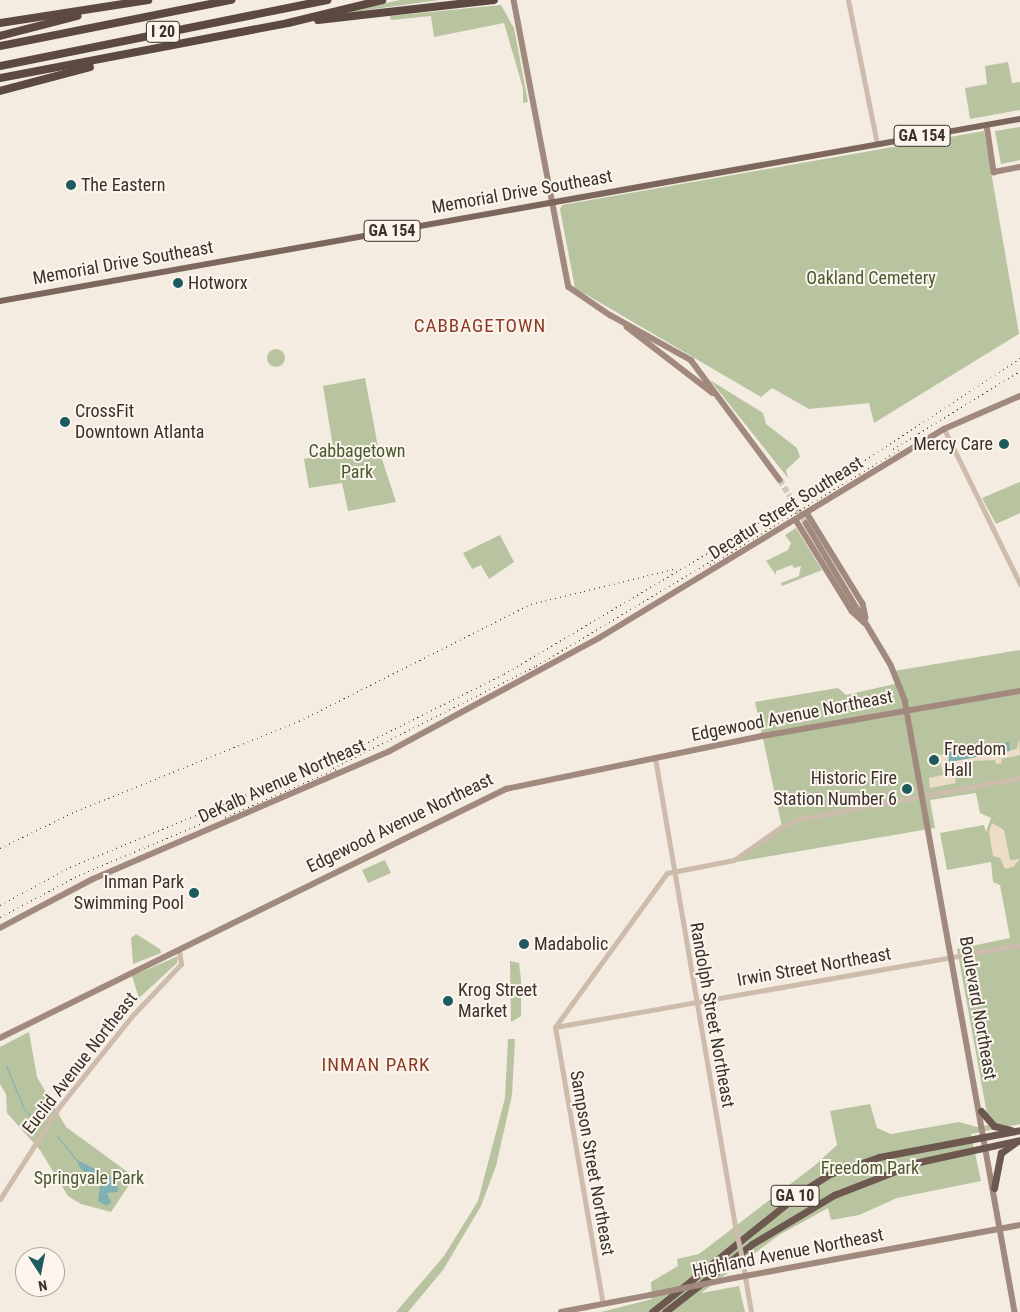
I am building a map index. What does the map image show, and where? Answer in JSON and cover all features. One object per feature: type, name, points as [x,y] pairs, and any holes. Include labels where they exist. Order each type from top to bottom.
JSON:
[{"type":"highway","points":[[0,23],[148,0]]},
{"type":"highway","name":"I 20","points":[[0,46],[231,0]]},
{"type":"highway","name":"I 20","points":[[0,66],[327,0]]},
{"type":"highway","points":[[0,78],[288,23],[382,0]]},
{"type":"highway","points":[[288,23],[471,1],[494,0]]},
{"type":"highway","points":[[0,36],[125,4]]},
{"type":"highway","points":[[0,91],[128,55]]},
{"type":"highway","points":[[981,1111],[994,1126],[1018,1130]]},
{"type":"highway","name":"GA 10","points":[[652,1312],[823,1178],[869,1159],[1018,1130]]},
{"type":"highway","points":[[994,1188],[1001,1154],[1020,1140]]},
{"type":"highway","name":"GA 10","points":[[665,1312],[752,1244],[820,1202],[900,1168],[987,1146],[1020,1140]]},
{"type":"main road","points":[[514,0],[569,287],[618,320],[701,385],[717,395]]},
{"type":"main road","name":"Memorial Drive Southeast","points":[[0,301],[1020,119]]},
{"type":"main road","points":[[987,125],[994,172],[1020,167]]},
{"type":"main road","points":[[618,320],[691,360],[780,480]]},
{"type":"main road","name":"Decatur Street Southeast","points":[[572,653],[796,520],[944,429],[1020,396]]},
{"type":"main road","points":[[807,513],[863,604],[868,625]]},
{"type":"main road","points":[[796,520],[857,617],[868,625]]},
{"type":"main road","points":[[806,523],[868,625]]},
{"type":"main road","name":"Boulevard Northeast","points":[[868,625],[899,680],[908,710],[981,1111],[1015,1312]]},
{"type":"main road","name":"DeKalb Avenue Northeast","points":[[0,928],[101,876],[390,751],[572,653]]},
{"type":"main road","name":"Edgewood Avenue Northeast","points":[[0,1038],[487,796],[586,772],[655,758],[908,710],[1020,691]]},
{"type":"main road","name":"Highland Avenue Northeast","points":[[561,1312],[1020,1225]]},
{"type":"street","points":[[848,0],[876,144]]},
{"type":"street","points":[[944,429],[1020,584]]},
{"type":"street","name":"Randolph Street Northeast","points":[[655,758],[751,1312]]},
{"type":"street","points":[[555,1027],[667,873],[734,860],[797,820],[1020,778]]},
{"type":"street","name":"Irwin Street Northeast","points":[[555,1027],[1020,945]]},
{"type":"street","name":"Euclid Avenue Northeast","points":[[0,1200],[58,1107],[131,1017],[181,964],[179,949]]},
{"type":"street","name":"Sampson Street Northeast","points":[[555,1027],[603,1304]]},
{"type":"green space","points":[[400,0],[440,0],[353,12],[353,10]]},
{"type":"green space","points":[[501,5],[514,28],[528,102],[523,103],[523,88],[504,23],[434,37],[431,16],[391,20],[390,16]]},
{"type":"green space","points":[[1008,62],[1012,83],[1020,82],[1020,110],[970,119],[965,88],[987,84],[985,66]]},
{"type":"green space","points":[[1020,127],[1020,160],[1001,164],[995,131]]},
{"type":"green space","name":"Oakland Cemetery","points":[[984,131],[1019,334],[874,423],[869,403],[809,409],[772,388],[761,397],[575,288],[560,209],[562,205]]},
{"type":"green space","points":[[276,349],[282,352],[285,358],[282,364],[276,367],[270,364],[267,358],[270,352]]},
{"type":"green space","name":"Cabbagetown Park","points":[[365,378],[378,447],[396,502],[348,511],[342,483],[309,488],[304,459],[334,453],[323,386]]},
{"type":"green space","points":[[710,380],[763,413],[766,424],[797,448],[800,457],[786,470],[788,478]]},
{"type":"green space","points":[[1020,482],[1020,513],[996,524],[982,498]]},
{"type":"green space","points":[[796,528],[822,570],[782,586],[781,583],[799,576],[801,566],[794,568],[792,565],[776,571],[776,575],[766,561],[788,550],[791,543],[785,535]]},
{"type":"green space","points":[[500,535],[514,562],[489,579],[481,565],[472,569],[463,553]]},
{"type":"green space","name":"Freedom Park","points":[[1020,650],[1020,1124],[971,1134],[981,1181],[897,1198],[859,1215],[831,1220],[828,1208],[779,1235],[701,1293],[739,1286],[745,1312],[601,1312],[652,1299],[651,1282],[678,1266],[677,1259],[699,1254],[814,1166],[837,1145],[830,1111],[870,1104],[877,1128],[891,1134],[959,1122],[977,1127],[989,1125],[957,949],[1010,938],[1000,885],[993,882],[991,862],[947,870],[940,833],[984,825],[986,832],[991,818],[980,813],[976,793],[930,800],[935,828],[736,862],[782,827],[755,702],[838,688],[846,695],[899,683],[894,671]]},
{"type":"green space","points":[[385,860],[391,873],[368,883],[362,870]]},
{"type":"green space","points":[[136,934],[160,949],[161,953],[133,964],[131,938]]},
{"type":"green space","points":[[178,956],[177,963],[139,998],[132,976]]},
{"type":"green space","points":[[510,961],[519,963],[521,980],[521,1016],[511,1022]]},
{"type":"green space","name":"Springvale Park","points":[[29,1032],[37,1077],[66,1127],[129,1173],[131,1182],[111,1212],[81,1204],[68,1196],[40,1150],[7,1113],[6,1094],[0,1084],[0,1047]]},
{"type":"green space","points":[[508,1039],[515,1039],[512,1095],[496,1166],[481,1206],[443,1270],[408,1312],[396,1312],[444,1256],[478,1201],[505,1098]]},
{"type":"shaded area","points":[[1019,740],[1020,755],[1001,759],[1002,763],[996,764],[995,760],[971,761],[971,765],[955,777],[956,783],[930,788],[929,778],[943,775],[939,755],[948,753],[950,762],[1017,749]]},
{"type":"shaded area","points":[[992,823],[1004,830],[1010,860],[1020,859],[1013,867],[1005,869],[1000,858],[993,856],[989,832]]},
{"type":"water","points":[[1009,742],[1010,751],[949,762],[948,753]]},
{"type":"water","points":[[77,1160],[117,1180],[118,1192],[107,1193],[111,1202],[107,1206],[98,1201],[100,1185],[80,1168]]},
{"type":"waterway","points":[[6,1066],[24,1109],[40,1125]]},
{"type":"waterway","points":[[57,1136],[78,1162]]},
{"type":"tunnel","points":[[780,480],[806,523]]},
{"type":"railway","points":[[0,905],[70,867],[346,753],[504,674],[865,460],[1020,358]]},
{"type":"railway","points":[[893,449],[1020,371]]},
{"type":"railway","points":[[710,565],[900,449]]},
{"type":"railway","points":[[333,768],[536,666],[714,559]]},
{"type":"railway","points":[[0,848],[76,811],[299,721],[531,604],[674,569]]},
{"type":"railway","points":[[225,817],[339,768]]},
{"type":"railway","points":[[0,917],[79,875],[229,812]]},
{"type":"place","name":"The Eastern","points":[[71,185]]},
{"type":"place","name":"Hotworx","points":[[178,283]]},
{"type":"place","name":"CrossFit Downtown Atlanta","points":[[65,422]]},
{"type":"place","name":"Mercy Care","points":[[1004,444]]},
{"type":"place","name":"Freedom Hall","points":[[934,760]]},
{"type":"place","name":"Historic Fire Station Number 6","points":[[907,789]]},
{"type":"place","name":"Inman Park Swimming Pool","points":[[194,893]]},
{"type":"place","name":"Madabolic","points":[[524,944]]},
{"type":"place","name":"Krog Street Market","points":[[448,1001]]},
{"type":"district","name":"CABBAGETOWN","points":[[480,326]]},
{"type":"district","name":"INMAN PARK","points":[[376,1065]]}]
